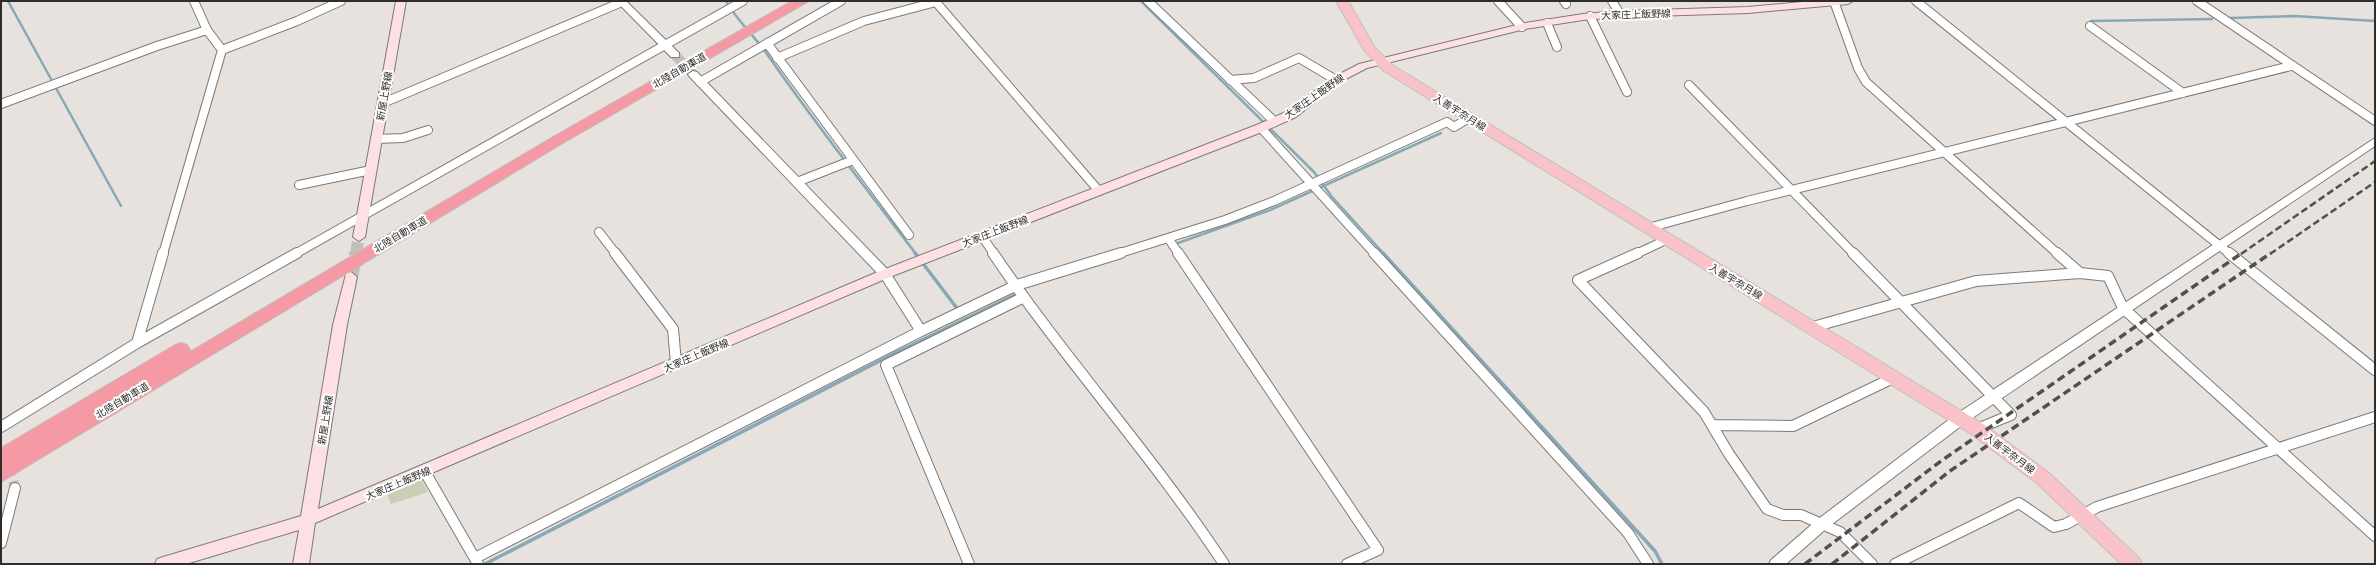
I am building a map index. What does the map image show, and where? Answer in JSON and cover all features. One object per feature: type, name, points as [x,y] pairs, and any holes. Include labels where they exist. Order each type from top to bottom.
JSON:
[{"type":"highway","name":"北陸自動車道","points":[[1,458],[403,218],[784,1]]},
{"type":"highway","name":"北陸自動車道","points":[[1,474],[558,140],[802,1]]},
{"type":"main road","name":"新屋上野線","points":[[359,237],[401,1]]},
{"type":"main road","name":"入善宇奈月線","points":[[1342,1],[1370,50],[1379,61],[1469,118],[1813,327],[1977,429],[2043,478],[2084,514],[2133,564]]},
{"type":"main road","name":"大家庄上飯野線","points":[[163,564],[238,543],[308,520],[425,472],[884,274],[1262,128],[1292,114],[1336,80],[1363,66],[1522,27],[1590,16],[1748,10],[1835,4],[1848,1]]},
{"type":"main road","name":"新屋上野線","points":[[300,564],[340,325],[351,277]]},
{"type":"street","points":[[194,1],[207,30],[222,50]]},
{"type":"street","points":[[222,50],[341,1]]},
{"type":"street","points":[[383,103],[621,1],[675,56]]},
{"type":"street","points":[[1,427],[137,343],[743,1]]},
{"type":"street","points":[[841,1],[767,43],[696,78],[884,274],[921,331]]},
{"type":"street","points":[[777,58],[864,21],[936,1],[1099,191]]},
{"type":"street","points":[[1148,1],[1275,122]]},
{"type":"street","points":[[1498,1],[1522,27]]},
{"type":"street","points":[[1612,1],[1620,14]]},
{"type":"street","points":[[1916,1],[2375,370]]},
{"type":"street","points":[[2197,1],[2291,66],[2375,121]]},
{"type":"street","points":[[1835,4],[1858,68],[1866,82],[2080,273]]},
{"type":"street","points":[[1590,16],[1628,92]]},
{"type":"street","points":[[1547,23],[1557,47]]},
{"type":"street","points":[[2090,26],[2183,93]]},
{"type":"street","points":[[1,104],[157,46],[207,30]]},
{"type":"street","points":[[767,43],[909,235]]},
{"type":"street","points":[[137,343],[222,50]]},
{"type":"street","points":[[1230,80],[1254,78],[1299,58],[1336,80]]},
{"type":"street","points":[[1648,228],[1793,190],[2291,66]]},
{"type":"street","points":[[1689,85],[2011,415],[1977,429]]},
{"type":"street","points":[[425,472],[477,561],[921,331],[1017,285],[1225,220],[1274,200],[1311,182],[1447,122],[1454,127],[1469,118]]},
{"type":"street","points":[[1262,128],[1628,533],[1648,564]]},
{"type":"street","points":[[376,139],[403,138],[428,130]]},
{"type":"street","points":[[1776,564],[1822,524],[1960,419],[1994,398],[2218,244],[2375,141]]},
{"type":"street","points":[[796,182],[853,160]]},
{"type":"street","points":[[299,186],[371,170]]},
{"type":"street","points":[[599,232],[673,329],[676,363]]},
{"type":"street","points":[[982,236],[1024,297],[1119,418],[1204,533],[1224,564]]},
{"type":"street","points":[[1168,238],[1378,550],[1347,564]]},
{"type":"street","points":[[1668,239],[1578,280],[1704,412],[1767,509],[1783,515],[1801,515],[1840,532],[1872,564]]},
{"type":"street","points":[[1813,327],[1903,303],[1976,281],[2080,273],[2108,276],[2123,308],[2375,536]]},
{"type":"street","points":[[969,564],[886,365],[1024,297]]},
{"type":"street","points":[[1712,424],[1794,426],[1893,378]]},
{"type":"street","points":[[1895,564],[2019,503],[2030,507],[2050,527],[2061,527],[2097,507],[2375,417]]},
{"type":"street","points":[[1,543],[15,488]]},
{"type":"green space","points":[[421,479],[428,492],[391,504],[387,494]]},
{"type":"waterway","points":[[8,1],[121,206]]},
{"type":"waterway","points":[[726,1],[735,15],[762,47],[821,129],[916,254]]},
{"type":"waterway","points":[[1141,1],[1314,172],[1324,186]]},
{"type":"waterway","points":[[2230,18],[2295,16],[2375,21]]},
{"type":"waterway","points":[[2091,21],[2212,19]]},
{"type":"waterway","points":[[1324,186],[1441,133]]},
{"type":"waterway","points":[[1178,243],[1270,210],[1324,186]]},
{"type":"waterway","points":[[1324,186],[1332,197],[1384,254]]},
{"type":"waterway","points":[[915,253],[959,311]]},
{"type":"waterway","points":[[1383,253],[1655,551],[1662,564]]},
{"type":"waterway","points":[[485,564],[895,353],[1017,294]]},
{"type":"tunnel","points":[[675,55],[693,74]]},
{"type":"tunnel","points":[[356,254],[359,237]]},
{"type":"tunnel","points":[[351,277],[356,253]]},
{"type":"tunnel","points":[[1,454],[10,470],[15,488]]},
{"type":"railway","points":[[2241,254],[2375,161]]},
{"type":"railway","points":[[2270,254],[2375,182]]},
{"type":"railway","points":[[1805,564],[1941,461],[2242,253]]},
{"type":"railway","points":[[1832,564],[1950,471],[2271,253]]}]
